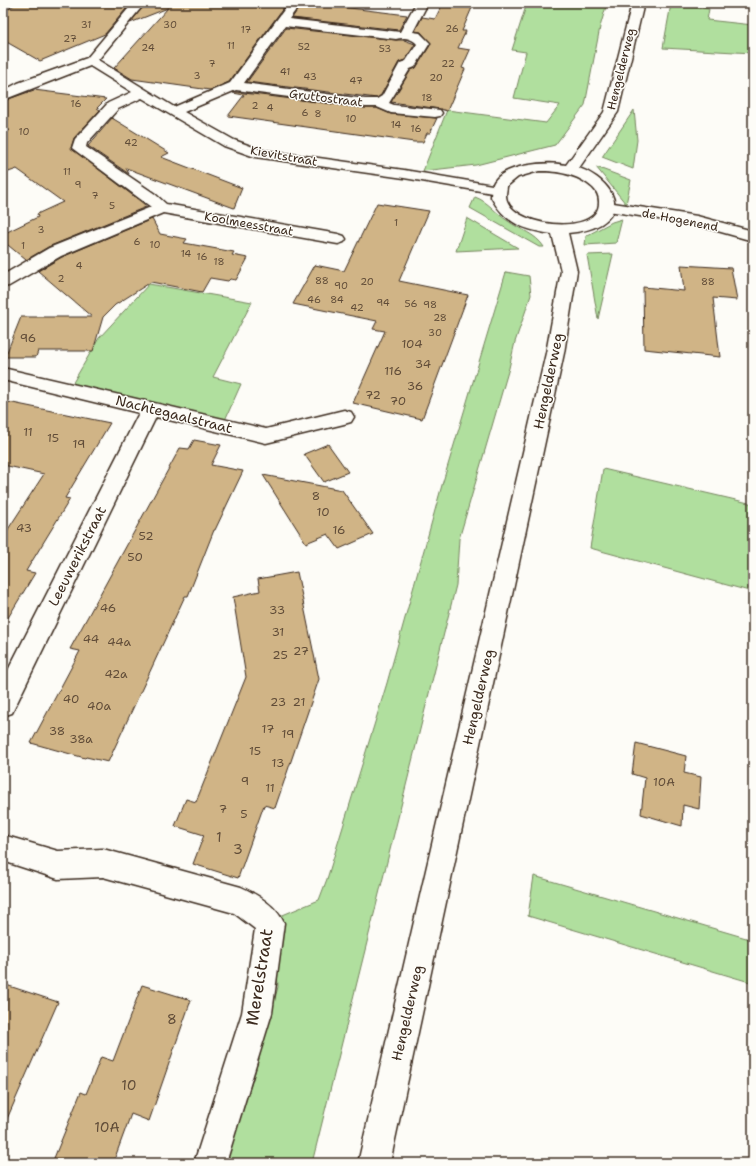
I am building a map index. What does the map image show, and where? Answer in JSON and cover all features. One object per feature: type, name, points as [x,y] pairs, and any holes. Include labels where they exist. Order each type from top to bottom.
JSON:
[{"type":"street","points":[[3,96],[23,86],[91,61],[139,3]]},
{"type":"street","points":[[173,112],[235,86],[295,3]]},
{"type":"street","name":"Gruttostraat","points":[[235,86],[365,103],[380,102],[387,98],[405,66],[411,64],[424,43],[416,36],[405,35],[422,3]]},
{"type":"street","name":"Hengelderweg","points":[[570,170],[611,112],[638,3]]},
{"type":"street","points":[[282,22],[396,36]]},
{"type":"street","name":"Kievitstraat","points":[[91,61],[173,112],[229,143],[260,154],[404,174],[498,190]]},
{"type":"street","points":[[3,282],[55,252],[161,208],[150,197],[79,148],[80,142],[113,106],[142,93]]},
{"type":"street","points":[[380,102],[391,109],[435,113]]},
{"type":"street","points":[[554,167],[570,170],[589,178],[602,189],[606,198],[607,207],[596,221],[573,229],[559,230],[542,228],[526,224],[513,217],[504,209],[498,200],[498,190],[503,182],[512,175],[524,170],[554,167]]},
{"type":"street","name":"de Hogenend","points":[[607,207],[697,221],[753,236]]},
{"type":"street","name":"Koolmeesstraat","points":[[161,208],[338,239]]},
{"type":"street","name":"Hengelderweg","points":[[374,1163],[555,353],[569,272],[559,230]]},
{"type":"street","name":"Nachtegaalstraat","points":[[3,374],[266,436],[344,417]]},
{"type":"street","name":"Leeuwerikstraat","points":[[3,705],[151,408]]},
{"type":"street","name":"Merelstraat","points":[[3,848],[58,865],[103,863],[241,901],[270,924],[257,1013],[210,1163]]},
{"type":"green space","points":[[527,3],[607,3],[600,27],[585,105],[555,145],[476,165],[423,171],[447,110],[546,123],[560,105],[514,98],[526,52],[512,50]]},
{"type":"green space","points":[[671,4],[709,9],[707,20],[753,25],[753,53],[663,48]]},
{"type":"green space","points":[[634,110],[637,140],[633,169],[602,157]]},
{"type":"green space","points":[[596,167],[631,180],[626,204]]},
{"type":"green space","points":[[475,197],[484,202],[503,218],[532,235],[544,247],[539,247],[470,208]]},
{"type":"green space","points":[[467,218],[518,248],[456,251]]},
{"type":"green space","points":[[622,219],[616,243],[585,245],[586,236],[612,222]]},
{"type":"green space","points":[[613,254],[598,319],[587,255]]},
{"type":"green space","points":[[506,272],[529,276],[531,295],[515,342],[509,368],[459,539],[456,585],[312,1163],[226,1163],[255,1072],[278,987],[276,953],[268,921],[319,900],[327,879],[387,683],[442,485]]},
{"type":"green space","points":[[149,284],[252,302],[213,377],[241,384],[225,420],[71,386],[99,338]]},
{"type":"green space","points":[[603,469],[753,504],[753,592],[590,548]]},
{"type":"green space","points":[[534,876],[753,940],[753,983],[528,916]]},
{"type":"building","points":[[16,3],[131,3],[105,34],[40,61],[3,40],[3,14]]},
{"type":"building","points":[[146,3],[287,3],[229,82],[210,90],[132,79],[114,68],[168,8],[130,23]]},
{"type":"building","points":[[302,3],[407,15],[399,30],[292,18]]},
{"type":"building","points":[[443,3],[474,3],[462,31],[466,31],[458,48],[470,50],[462,68],[465,69],[447,111],[391,102],[411,70],[416,68],[431,44],[421,32],[415,31],[422,17],[435,19]]},
{"type":"building","points":[[286,28],[404,40],[415,44],[405,60],[399,62],[381,95],[377,98],[247,82]]},
{"type":"building","points":[[34,90],[106,99],[97,108],[100,110],[74,138],[71,148],[146,207],[48,247],[26,260],[3,241],[3,234],[38,217],[37,214],[63,202],[17,169],[3,174],[3,137],[10,130],[3,129],[3,101]]},
{"type":"building","points":[[236,92],[365,108],[377,108],[391,114],[437,118],[430,133],[427,133],[423,142],[414,142],[228,116],[244,95],[233,93]]},
{"type":"building","points":[[112,118],[169,153],[161,157],[242,188],[234,208],[126,168],[129,174],[88,146]]},
{"type":"building","points":[[377,203],[429,211],[399,281],[468,295],[422,419],[353,403],[385,331],[373,329],[377,321],[293,304],[315,265],[344,271]]},
{"type":"building","points":[[152,219],[160,234],[187,239],[184,243],[234,252],[232,255],[248,258],[236,280],[230,279],[228,281],[210,278],[202,292],[151,282],[115,305],[103,317],[93,351],[38,351],[36,357],[5,357],[21,317],[92,317],[38,271],[62,257]]},
{"type":"building","points":[[681,265],[731,268],[737,300],[713,298],[720,357],[644,349],[643,287],[684,291]]},
{"type":"building","points":[[3,401],[110,423],[65,498],[70,499],[26,571],[35,573],[3,626],[3,537],[44,474],[3,465]]},
{"type":"building","points":[[194,440],[221,445],[211,465],[243,471],[214,530],[188,596],[185,596],[108,762],[85,758],[31,743],[80,651],[70,649],[180,448],[189,449]]},
{"type":"building","points":[[328,444],[348,472],[324,482],[304,454]]},
{"type":"building","points":[[263,475],[342,490],[373,534],[339,549],[328,534],[306,543]]},
{"type":"building","points":[[297,572],[319,679],[275,808],[264,805],[238,878],[193,864],[204,835],[175,826],[186,799],[196,802],[246,677],[233,597],[260,591],[258,579]]},
{"type":"building","points":[[636,743],[686,756],[684,773],[701,777],[699,809],[683,805],[682,826],[641,814],[645,778],[632,774]]},
{"type":"building","points":[[3,984],[58,1002],[3,1128]]},
{"type":"building","points":[[142,985],[191,1000],[149,1121],[131,1114],[113,1163],[52,1163],[81,1092],[86,1094],[101,1057],[113,1061]]}]
